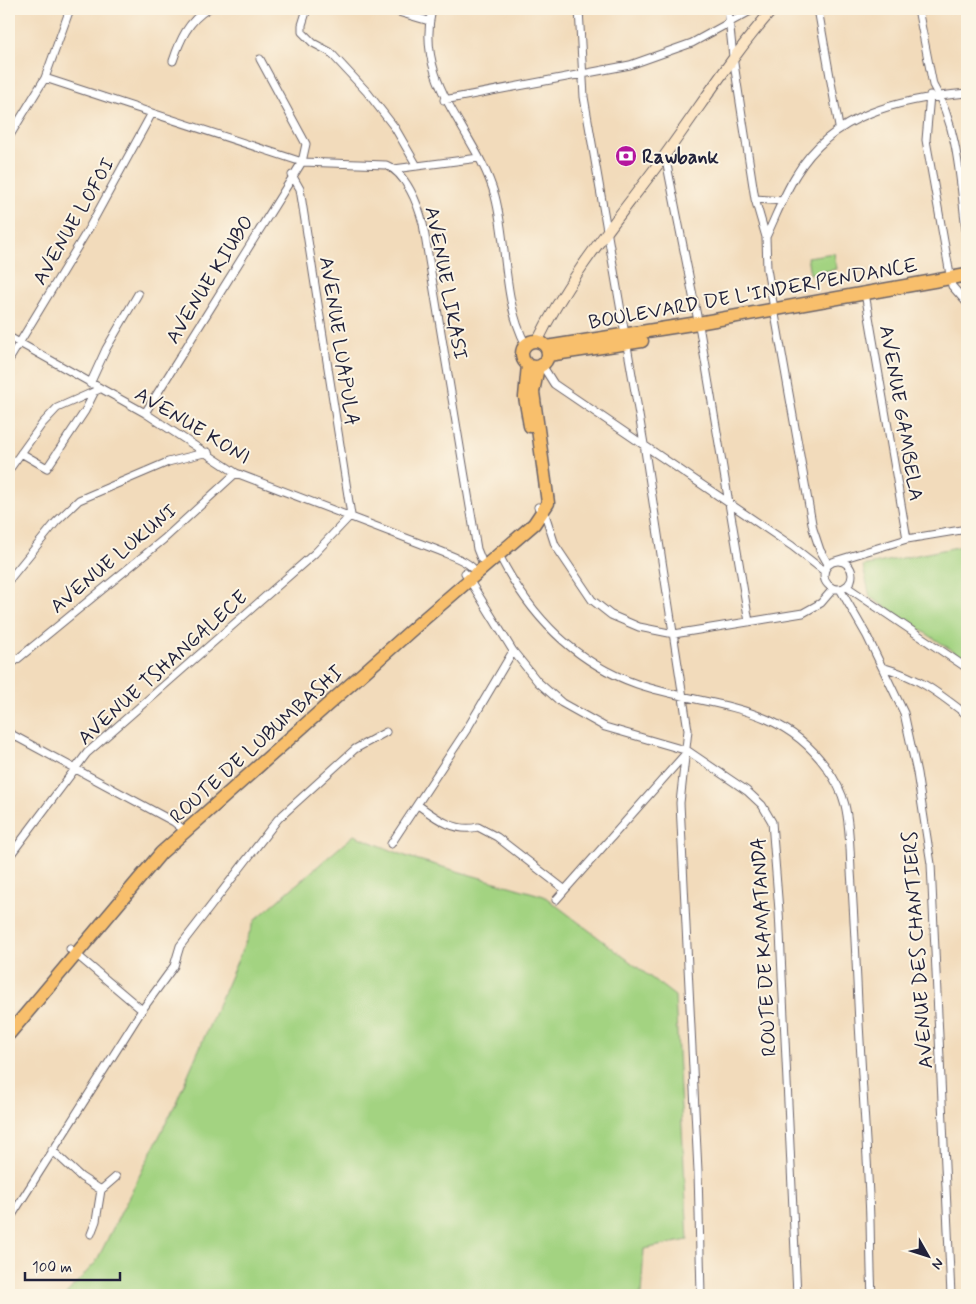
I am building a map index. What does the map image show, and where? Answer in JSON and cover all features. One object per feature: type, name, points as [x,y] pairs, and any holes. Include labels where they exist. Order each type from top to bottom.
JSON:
[{"type":"highway","name":"BOULEVARD DE L'INDERPENDANCE","points":[[952,282],[967,275]]},
{"type":"highway","name":"BOULEVARD DE L'INDERPENDANCE","points":[[538,355],[952,282],[967,283]]},
{"type":"highway","points":[[538,355],[525,397],[543,505]]},
{"type":"highway","name":"ROUTE DE LUBUMBASHI","points":[[9,1034],[154,850],[182,828],[473,570],[543,505]]},
{"type":"highway","name":"ROUTE DE LUBUMBASHI","points":[[473,570],[499,555],[534,524],[543,505]]},
{"type":"highway","name":"ROUTE DE LUBUMBASHI","points":[[9,1021],[73,952]]},
{"type":"main road","points":[[538,355],[558,304],[733,57],[773,9]]},
{"type":"street","points":[[9,137],[45,78],[70,9]]},
{"type":"street","points":[[173,62],[181,37],[200,14],[208,9]]},
{"type":"street","points":[[308,9],[302,25],[302,32],[313,43],[330,52],[367,92],[395,128],[417,166]]},
{"type":"street","points":[[389,9],[429,21]]},
{"type":"street","points":[[432,9],[429,21],[429,43],[432,62],[444,100],[479,158],[496,199],[514,317],[554,384],[792,546],[829,565],[843,562],[852,571],[852,580],[803,614],[674,634],[632,624],[611,615],[592,600],[556,545],[543,505]]},
{"type":"street","points":[[579,9],[582,74],[606,234],[644,444],[688,730],[688,751],[680,803],[698,1171],[701,1295]]},
{"type":"street","points":[[728,9],[733,57],[756,199],[766,237],[767,269],[813,529],[820,550],[829,565],[825,581],[840,588],[967,668]]},
{"type":"street","points":[[444,100],[582,74],[602,72],[654,58],[692,43],[730,24],[754,9]]},
{"type":"street","points":[[818,9],[839,128]]},
{"type":"street","points":[[918,9],[933,85],[953,133],[967,237]]},
{"type":"street","points":[[260,58],[306,144],[302,162]]},
{"type":"street","points":[[45,78],[302,162],[386,165],[394,169],[479,158]]},
{"type":"street","points":[[933,85],[929,98],[926,140],[952,282],[967,303]]},
{"type":"street","points":[[766,237],[796,173],[839,128],[872,111],[939,96],[967,93]]},
{"type":"street","name":"AVENUE LOFOI","points":[[9,360],[89,228],[152,113]]},
{"type":"street","points":[[665,155],[699,327],[749,622]]},
{"type":"street","name":"AVENUE KIUBO","points":[[145,413],[292,175],[302,162]]},
{"type":"street","name":"AVENUE LIKASI","points":[[394,169],[413,198],[423,224],[477,549],[473,570],[498,629]]},
{"type":"street","name":"AVENUE LUAPULA","points":[[292,175],[300,189],[351,515]]},
{"type":"street","points":[[756,199],[783,201]]},
{"type":"street","points":[[90,384],[106,349],[138,294]]},
{"type":"street","name":"AVENUE GAMBELA","points":[[866,297],[907,539]]},
{"type":"street","name":"AVENUE KONI","points":[[9,337],[90,384],[97,390],[145,413],[208,452],[236,473],[328,509],[351,515],[473,570]]},
{"type":"street","points":[[21,453],[47,468],[97,390]]},
{"type":"street","points":[[9,470],[42,424],[57,408],[97,390]]},
{"type":"street","points":[[9,580],[56,522],[79,500],[168,462],[208,452]]},
{"type":"street","name":"AVENUE LUKUNI","points":[[9,666],[164,539],[236,473]]},
{"type":"street","name":"AVENUE TSHANGALECE","points":[[9,857],[87,753],[316,553],[351,515]]},
{"type":"street","points":[[829,565],[907,539],[967,529]]},
{"type":"street","points":[[499,555],[525,600],[545,623],[579,655],[592,664],[636,683],[762,716],[794,733],[826,768],[845,804],[856,925],[872,1295]]},
{"type":"street","name":"AVENUE DES CHANTIERS","points":[[840,588],[904,713],[918,773],[931,864],[951,1295]]},
{"type":"street","name":"ROUTE DE KAMATANDA","points":[[498,629],[538,682],[562,703],[605,727],[688,751],[747,791],[762,805],[772,822],[779,902],[797,1295]]},
{"type":"street","points":[[391,844],[467,729],[513,651]]},
{"type":"street","points":[[882,667],[908,674],[927,684],[967,715]]},
{"type":"street","points":[[9,1220],[142,1010],[174,966],[180,946],[278,819],[355,750],[386,732]]},
{"type":"street","points":[[9,734],[182,828]]},
{"type":"street","points":[[556,900],[688,751]]},
{"type":"street","points":[[418,805],[447,823],[466,830],[478,827],[497,838],[564,889]]},
{"type":"street","points":[[73,952],[142,1010]]},
{"type":"street","points":[[52,1150],[81,1177],[101,1190]]},
{"type":"street","points":[[91,1234],[96,1221],[101,1190],[116,1177]]},
{"type":"green space","points":[[834,253],[837,269],[810,274],[807,257]]},
{"type":"green space","points":[[967,545],[967,660],[870,597],[863,566]]},
{"type":"green space","points":[[354,835],[408,857],[544,896],[675,996],[688,1240],[644,1249],[641,1295],[65,1295],[96,1262],[174,1107],[255,920]]},
{"type":"place","name":"Rawbank","points":[[626,156]]}]
